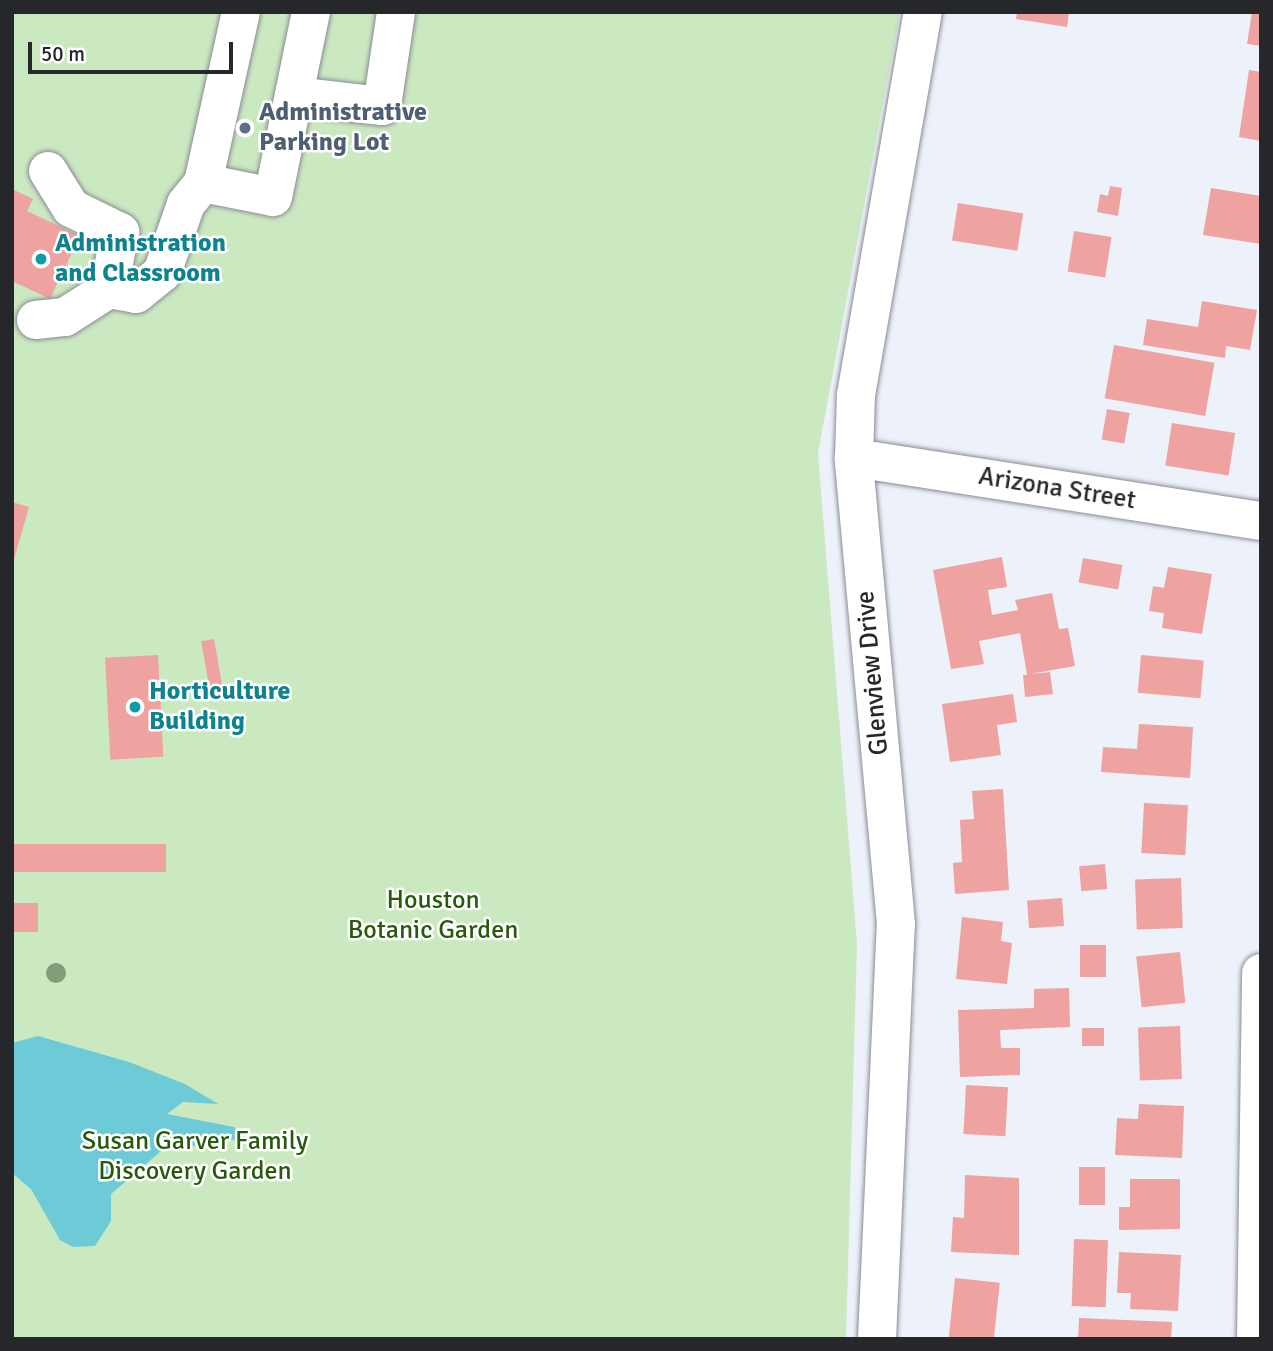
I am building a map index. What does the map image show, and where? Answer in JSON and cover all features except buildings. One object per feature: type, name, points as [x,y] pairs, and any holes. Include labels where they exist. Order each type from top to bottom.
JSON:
[{"type":"street","points":[[36,320],[65,317],[109,289],[136,293],[162,273],[186,204],[203,183],[241,12]]},
{"type":"street","points":[[203,183],[273,197],[311,12]]},
{"type":"street","points":[[294,96],[382,106],[396,12]]},
{"type":"street","name":"Glenview Drive","points":[[877,1339],[895,924],[854,457],[856,395],[923,12]]},
{"type":"street","points":[[48,171],[71,208],[120,232],[109,289]]},
{"type":"street","name":"Arizona Street","points":[[854,457],[1261,521]]},
{"type":"street","points":[[1256,1339],[1261,974]]},
{"type":"green space","name":"Houston Botanic Garden","points":[[12,12],[900,12],[818,453],[857,944],[846,1339],[12,1339]]},
{"type":"water","points":[[38,1036],[129,1062],[185,1084],[218,1104],[183,1102],[167,1114],[234,1127],[245,1138],[161,1151],[111,1194],[111,1221],[95,1246],[73,1247],[60,1240],[31,1189],[12,1173],[12,1043]]},
{"type":"place","name":"Administrative Parking Lot","points":[[245,128]]},
{"type":"place","name":"Administration and Classroom","points":[[41,259]]},
{"type":"place","name":"Horticulture Building","points":[[135,707]]},
{"type":"park label","name":"Susan Garver Family Discovery Garden","points":[[195,1157]]}]
